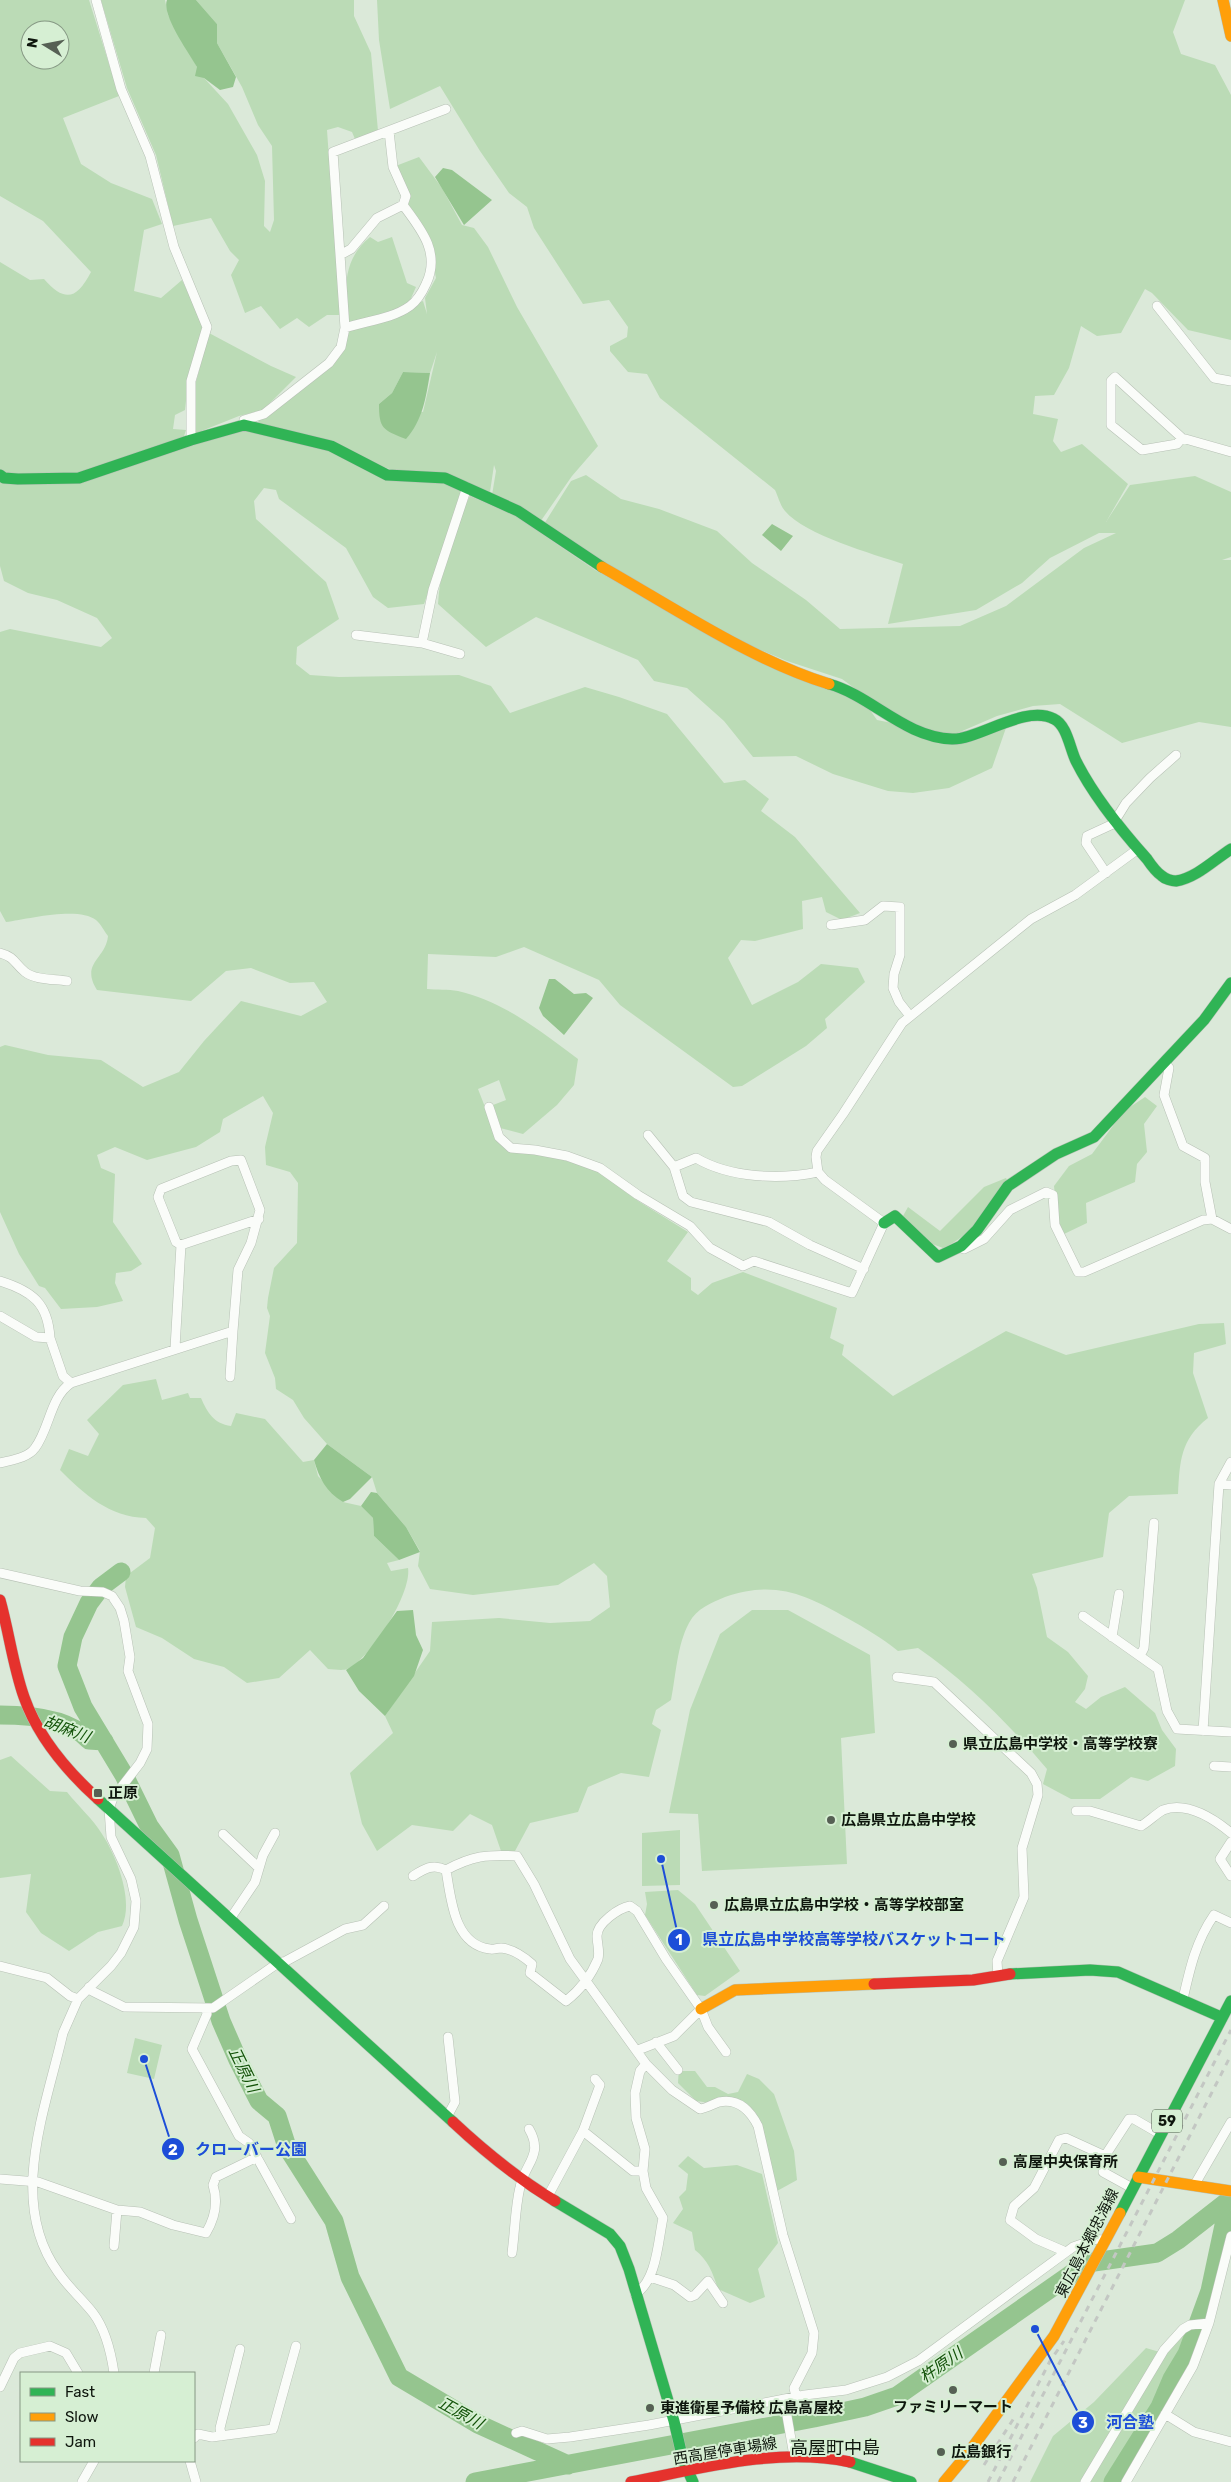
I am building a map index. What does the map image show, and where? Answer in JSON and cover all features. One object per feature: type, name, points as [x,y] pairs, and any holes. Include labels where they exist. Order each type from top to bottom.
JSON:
[{"type":"street","points":[[96,0],[121,89],[150,156],[174,248],[206,326],[191,381],[190,440]]},
{"type":"street","points":[[1223,0],[1231,36]]},
{"type":"street","points":[[244,425],[244,420],[264,414],[329,363],[340,347],[345,328],[333,152],[446,109]]},
{"type":"street","points":[[340,254],[351,249],[378,218],[403,205],[406,196],[393,167],[389,131]]},
{"type":"street","points":[[345,328],[375,321],[409,306],[421,295],[428,281],[431,274],[432,257],[428,243],[424,234],[403,205]]},
{"type":"street","points":[[1157,306],[1214,378],[1231,381]]},
{"type":"street","points":[[1182,438],[1178,444],[1142,450],[1111,425],[1111,381],[1115,377],[1182,438],[1231,452]]},
{"type":"street","points":[[0,475],[4,478],[18,479],[79,478],[190,440],[244,425],[332,446],[356,456],[387,475],[445,478],[518,511],[601,566],[731,640],[807,677],[848,689],[882,713],[918,731],[936,737],[954,739],[1018,718],[1053,718],[1061,724],[1076,762],[1138,849],[1162,878],[1174,881],[1192,876],[1231,849]]},
{"type":"street","points":[[422,643],[433,590],[467,487]]},
{"type":"street","points":[[356,635],[422,643],[460,654]]},
{"type":"street","points":[[1106,873],[1086,843],[1087,836],[1113,824],[1126,802],[1176,755]]},
{"type":"street","points":[[884,1223],[833,1188],[818,1172],[817,1151],[844,1114],[902,1023],[1031,919],[1075,895],[1138,849]]},
{"type":"street","points":[[831,925],[865,920],[883,906],[900,907],[900,955],[894,974],[893,988],[899,1002],[910,1016]]},
{"type":"street","points":[[0,953],[11,956],[24,972],[33,977],[67,981]]},
{"type":"street","points":[[489,1107],[499,1137],[511,1148],[567,1156],[600,1168],[638,1195],[690,1226],[710,1248],[743,1266],[754,1261],[852,1293],[884,1223],[895,1216],[938,1257],[961,1246],[977,1230],[1008,1186],[1056,1154],[1094,1137],[1204,1020],[1231,983]]},
{"type":"street","points":[[1164,1062],[1169,1068],[1164,1094],[1183,1146],[1205,1158],[1205,1182],[1212,1219]]},
{"type":"street","points":[[648,1135],[674,1167],[683,1196],[691,1202],[769,1222],[810,1245],[864,1269]]},
{"type":"street","points":[[674,1167],[696,1158],[710,1166],[753,1174],[800,1176],[818,1172]]},
{"type":"street","points":[[181,1245],[176,1242],[158,1197],[161,1188],[231,1161],[241,1160],[257,1200],[259,1219],[251,1244],[238,1270],[230,1377]]},
{"type":"street","points":[[961,1246],[964,1249],[984,1239],[1010,1210],[1046,1192],[1054,1195],[1055,1225],[1078,1272],[1084,1272],[1203,1220],[1212,1219],[1231,1229]]},
{"type":"street","points":[[181,1245],[259,1219]]},
{"type":"street","points":[[175,1348],[181,1245]]},
{"type":"street","points":[[0,1281],[21,1288],[33,1296],[49,1319],[50,1338],[63,1376],[71,1383]]},
{"type":"street","points":[[0,1316],[36,1337],[50,1338]]},
{"type":"street","points":[[0,1463],[25,1456],[35,1448],[58,1397],[64,1387],[71,1383],[175,1348],[233,1331]]},
{"type":"street","points":[[1204,1731],[1219,1484],[1231,1462]]},
{"type":"street","points":[[1219,1484],[1231,1485]]},
{"type":"street","points":[[1140,1656],[1144,1648],[1154,1523]]},
{"type":"street","points":[[0,1573],[80,1591],[103,1592],[112,1596],[120,1608],[128,1635],[130,1656],[128,1671],[148,1724],[147,1749],[140,1763],[112,1798],[109,1809],[111,1837],[131,1879],[136,1915],[134,1927],[112,1966],[78,1999],[63,2033],[39,2134],[32,2181],[40,2235],[48,2256],[57,2272],[94,2314],[104,2332],[111,2354],[114,2372]]},
{"type":"street","points":[[1112,1637],[1119,1594]]},
{"type":"street","points":[[0,1600],[13,1657],[29,1711],[65,1766],[109,1809],[492,2158],[522,2181],[610,2234],[620,2246],[675,2423],[687,2471],[693,2482]]},
{"type":"street","points":[[1083,1616],[1158,1669],[1166,1711],[1177,1729],[1231,1732]]},
{"type":"street","points":[[0,1658],[13,1657]]},
{"type":"street","points":[[897,1677],[934,1682],[1031,1773],[1037,1784],[1038,1795],[1022,1848],[1024,1897],[997,1960],[998,1976]]},
{"type":"street","points":[[1214,1766],[1231,1767]]},
{"type":"street","points":[[1076,1810],[1090,1811],[1141,1826],[1164,1810],[1184,1808],[1214,1819],[1231,1832]]},
{"type":"street","points":[[230,1919],[255,1882],[263,1856],[276,1833]]},
{"type":"street","points":[[223,1834],[259,1868]]},
{"type":"street","points":[[1231,1842],[1220,1859],[1231,1876]]},
{"type":"street","points":[[446,1870],[464,1860],[485,1854],[517,1856],[534,1884],[570,1959],[638,2050],[646,2064],[672,2090],[700,2109],[719,2102],[736,2102],[752,2113],[758,2126],[783,2235],[814,2333],[812,2354],[794,2388],[796,2397]]},
{"type":"street","points":[[413,1876],[428,1866],[441,1867],[446,1870],[452,1904],[462,1932],[471,1944],[491,1950],[499,1948],[509,1950],[523,1956],[532,1964],[530,1973],[566,2001],[583,1987],[598,1957],[597,1933],[601,1926],[622,1908],[630,1906],[637,1911],[666,1959],[701,2009],[708,2027],[726,2052]]},
{"type":"street","points":[[89,1987],[92,1992],[124,2007],[213,2008],[278,1963],[286,1961],[345,1929],[363,1925],[384,1906]]},
{"type":"street","points":[[1183,1999],[1195,1949],[1204,1929],[1214,1915],[1231,1923]]},
{"type":"street","points":[[0,1966],[47,1978],[70,1996],[78,1999]]},
{"type":"street","points":[[638,2050],[674,2036],[701,2009],[735,1990],[973,1980],[1019,1972],[1090,1970],[1118,1972],[1221,2017]]},
{"type":"street","name":"東広島本郷忠海線","points":[[944,2482],[969,2452],[1054,2336],[1231,2001]]},
{"type":"street","points":[[206,2008],[207,2014],[192,2049],[238,2136],[249,2143],[291,2220]]},
{"type":"street","points":[[447,2117],[455,2102],[448,2037]]},
{"type":"street","points":[[656,2042],[678,2070]]},
{"type":"street","points":[[635,2294],[640,2291],[650,2277],[663,2218],[646,2188],[643,2171],[646,2149],[636,2118],[635,2093],[640,2071],[646,2064]]},
{"type":"street","points":[[548,2196],[583,2131],[600,2085],[596,2079]]},
{"type":"street","points":[[1103,2159],[1129,2119],[1134,2119],[1160,2134]]},
{"type":"street","points":[[1195,2184],[1231,2122]]},
{"type":"street","points":[[512,2253],[522,2181],[534,2158],[535,2140],[529,2129]]},
{"type":"street","points":[[583,2131],[633,2171],[643,2171]]},
{"type":"street","points":[[1066,2252],[1036,2239],[1015,2226],[1010,2220],[1014,2206],[1034,2188],[1059,2140],[1066,2138],[1101,2154],[1103,2172],[1132,2188]]},
{"type":"street","points":[[0,2179],[32,2181],[117,2210],[140,2212],[173,2225],[206,2233],[210,2226],[217,2199],[213,2185],[216,2177],[257,2157]]},
{"type":"street","points":[[1138,2177],[1195,2184],[1231,2191]]},
{"type":"street","points":[[114,2246],[117,2210]]},
{"type":"street","points":[[1126,2482],[1193,2366],[1231,2236]]},
{"type":"street","points":[[516,2433],[522,2431],[547,2439],[675,2423],[785,2402],[796,2397],[846,2390],[887,2377],[918,2361],[1073,2247],[1096,2239],[1105,2242]]},
{"type":"street","points":[[650,2277],[674,2285],[690,2297],[695,2295],[708,2281],[723,2303]]},
{"type":"street","points":[[1085,2482],[1164,2350],[1180,2330],[1190,2325],[1207,2323]]},
{"type":"street","points":[[154,2372],[161,2335]]},
{"type":"street","points":[[0,2387],[14,2358],[20,2353],[50,2346],[66,2353],[77,2372]]},
{"type":"street","points":[[195,2435],[212,2437],[273,2428],[296,2346]]},
{"type":"street","points":[[221,2436],[220,2428],[240,2348]]},
{"type":"street","points":[[785,2402],[794,2456]]},
{"type":"street","points":[[1165,2414],[1194,2432],[1231,2442]]},
{"type":"street","name":"西高屋停車場線","points":[[631,2482],[730,2463],[794,2456],[846,2461],[871,2467],[911,2482]]},
{"type":"street","points":[[82,2482],[93,2462]]},
{"type":"street","points":[[190,2462],[196,2482]]},
{"type":"shaded area","points":[[0,0],[89,0],[119,96],[63,118],[81,164],[111,183],[152,199],[162,224],[144,230],[134,291],[161,298],[182,280],[204,326],[188,382],[185,410],[175,415],[173,429],[186,430],[182,442],[78,475],[5,476],[0,472],[0,262],[30,280],[44,279],[58,292],[70,295],[81,288],[91,272],[43,221],[0,196]]},
{"type":"shaded area","points":[[101,0],[165,0],[168,15],[197,67],[204,78],[228,104],[257,155],[265,181],[264,226],[270,232],[274,220],[272,146],[258,125],[242,87],[217,43],[217,24],[196,0],[354,0],[354,16],[371,53],[378,131],[355,139],[352,132],[338,127],[327,130],[340,315],[327,315],[309,327],[297,318],[280,329],[261,306],[245,313],[231,275],[239,260],[230,251],[211,218],[173,226],[156,155],[127,88]]},
{"type":"shaded area","points":[[167,0],[196,0],[217,24],[217,43],[236,77],[233,87],[220,90],[204,78],[195,76],[197,67],[172,24],[166,6]]},
{"type":"shaded area","points":[[377,0],[1185,0],[1173,32],[1181,54],[1215,65],[1231,95],[1231,340],[1188,330],[1152,293],[1145,289],[1121,333],[1097,336],[1081,326],[1069,368],[1054,395],[1035,396],[1033,414],[1058,419],[1053,441],[1061,452],[1082,444],[1128,484],[1106,522],[1130,485],[1195,476],[1231,492],[1231,557],[1222,560],[1231,560],[1231,727],[1199,722],[1122,743],[1060,704],[1033,706],[997,716],[953,735],[937,735],[883,709],[842,679],[787,661],[732,638],[601,563],[544,524],[571,481],[586,475],[621,499],[659,509],[717,531],[752,563],[806,600],[840,629],[960,626],[1006,606],[1084,548],[1116,533],[1099,533],[1050,558],[1022,583],[976,610],[888,624],[903,564],[840,543],[823,536],[795,520],[783,509],[775,490],[660,398],[647,374],[628,372],[610,351],[610,346],[627,337],[628,327],[609,300],[583,304],[534,228],[527,207],[509,193],[480,151],[440,86],[390,109],[379,40]]},
{"type":"shaded area","points":[[419,157],[442,188],[462,225],[474,228],[488,247],[517,307],[598,446],[572,476],[538,525],[492,495],[496,471],[494,465],[490,492],[445,474],[398,472],[258,423],[259,419],[331,365],[348,332],[358,325],[423,301],[427,314],[425,298],[436,278],[428,235],[403,205],[406,196],[393,167]],"holes":[[[437,352],[423,412],[379,404],[392,393],[403,372],[430,373]]]},
{"type":"shaded area","points":[[443,168],[452,170],[492,200],[464,225],[435,177]]},
{"type":"shaded area","points":[[370,237],[378,242],[392,237],[407,283],[416,287],[408,305],[372,319],[347,322],[347,276],[354,255]]},
{"type":"shaded area","points":[[209,333],[296,377],[263,410],[239,416],[194,434],[196,382]]},
{"type":"shaded area","points":[[403,372],[430,373],[420,416],[406,439],[384,428],[381,424],[379,412],[379,404],[392,393]]},
{"type":"shaded area","points":[[242,429],[335,452],[383,479],[435,480],[461,491],[459,505],[424,604],[388,608],[373,597],[346,548],[279,499],[276,490],[264,488],[254,501],[256,519],[326,582],[339,619],[297,647],[296,664],[310,675],[339,677],[459,675],[491,686],[510,713],[585,687],[667,714],[724,783],[745,780],[769,799],[761,811],[795,837],[860,913],[842,920],[826,912],[822,897],[802,901],[803,929],[755,941],[741,940],[728,958],[752,1005],[798,982],[821,964],[858,968],[865,982],[825,1019],[827,1028],[806,1046],[742,1086],[733,1087],[620,1005],[599,980],[524,947],[496,957],[428,954],[427,989],[458,991],[491,1002],[550,1038],[578,1059],[574,1085],[557,1105],[523,1134],[500,1128],[493,1105],[506,1100],[499,1080],[478,1089],[497,1138],[513,1151],[556,1158],[595,1169],[638,1201],[688,1232],[667,1261],[691,1278],[691,1290],[698,1295],[712,1283],[743,1272],[837,1308],[830,1338],[844,1345],[842,1355],[893,1396],[1006,1331],[1066,1355],[1199,1324],[1224,1323],[1226,1344],[1194,1353],[1193,1373],[1208,1418],[1192,1435],[1183,1452],[1178,1494],[1129,1496],[1109,1513],[1103,1557],[1032,1574],[1037,1588],[1047,1637],[1068,1652],[1088,1676],[1085,1689],[1075,1702],[1086,1709],[1101,1697],[1125,1687],[1155,1713],[1162,1730],[1176,1749],[1175,1766],[1148,1781],[1131,1777],[1100,1799],[1071,1799],[1043,1784],[1047,1769],[1018,1736],[970,1689],[918,1648],[898,1651],[867,1629],[817,1602],[789,1592],[759,1590],[743,1592],[715,1601],[696,1613],[689,1623],[679,1650],[671,1700],[656,1710],[652,1724],[661,1730],[649,1777],[621,1773],[588,1787],[578,1812],[530,1823],[515,1851],[501,1851],[492,1825],[470,1814],[453,1831],[412,1825],[377,1851],[362,1824],[350,1773],[393,1733],[385,1716],[430,1651],[432,1622],[499,1618],[550,1623],[590,1621],[610,1607],[607,1576],[594,1563],[558,1585],[473,1595],[430,1589],[418,1566],[420,1551],[406,1527],[377,1493],[372,1477],[327,1444],[304,1418],[293,1400],[276,1389],[275,1378],[265,1353],[270,1316],[267,1308],[268,1298],[274,1268],[297,1243],[298,1183],[290,1172],[266,1165],[265,1147],[273,1113],[263,1096],[223,1119],[220,1132],[196,1147],[147,1160],[115,1147],[97,1155],[101,1168],[115,1174],[113,1222],[142,1264],[131,1271],[116,1273],[115,1283],[123,1301],[97,1307],[61,1309],[45,1288],[39,1286],[19,1254],[0,1212],[0,1047],[5,1045],[48,1055],[101,1060],[143,1087],[179,1072],[204,1041],[241,1001],[301,1016],[327,1002],[314,982],[290,983],[251,968],[226,971],[191,1001],[97,990],[91,973],[92,967],[103,950],[108,936],[96,920],[78,914],[66,914],[39,916],[6,922],[0,911],[0,632],[10,629],[101,647],[112,638],[97,618],[57,600],[28,593],[4,581],[0,566],[0,480],[79,483]]},
{"type":"shaded area","points":[[470,496],[514,515],[595,570],[730,644],[845,694],[868,707],[877,720],[897,724],[935,741],[1007,725],[992,768],[949,788],[913,793],[888,791],[833,774],[796,756],[753,757],[724,721],[687,688],[654,681],[638,660],[536,617],[486,647],[438,604],[441,576],[448,548]]},
{"type":"shaded area","points":[[772,524],[793,536],[781,551],[762,535]]},
{"type":"shaded area","points":[[549,979],[555,979],[574,994],[586,993],[593,998],[564,1035],[543,1016],[539,1008]]},
{"type":"shaded area","points":[[1145,1097],[1157,1106],[1144,1124],[1147,1152],[1137,1164],[1135,1182],[1086,1203],[1087,1223],[1064,1234],[1058,1223],[1054,1186],[1069,1166],[1092,1154],[1124,1111]]},
{"type":"shaded area","points":[[1006,1178],[1008,1182],[980,1220],[963,1236],[943,1248],[927,1242],[903,1216],[908,1207],[940,1231],[984,1187]]},
{"type":"shaded area","points":[[156,1379],[162,1400],[188,1393],[190,1398],[201,1398],[212,1416],[225,1425],[231,1426],[236,1413],[265,1419],[303,1462],[314,1460],[318,1476],[343,1502],[361,1506],[373,1518],[374,1536],[399,1560],[387,1563],[391,1571],[408,1568],[408,1579],[404,1593],[388,1624],[367,1653],[357,1663],[345,1670],[328,1669],[310,1650],[279,1678],[247,1683],[224,1667],[194,1659],[162,1638],[136,1627],[125,1587],[126,1576],[150,1558],[155,1528],[146,1518],[120,1513],[98,1503],[60,1470],[69,1449],[88,1456],[99,1434],[87,1420],[123,1385]]},
{"type":"shaded area","points":[[327,1444],[372,1477],[350,1499],[343,1502],[332,1494],[324,1484],[314,1460]]},
{"type":"shaded area","points":[[371,1492],[377,1493],[406,1527],[420,1552],[399,1560],[374,1536],[373,1518],[361,1506]]},
{"type":"shaded area","points":[[413,1610],[416,1635],[423,1650],[414,1676],[385,1716],[359,1691],[346,1670],[363,1658],[397,1611]]},
{"type":"shaded area","points":[[752,1610],[788,1610],[870,1655],[875,1733],[841,1738],[847,1864],[702,1871],[698,1814],[669,1813],[690,1710],[720,1634]]},
{"type":"shaded area","points":[[11,1756],[50,1791],[67,1792],[102,1834],[113,1855],[122,1879],[126,1904],[122,1926],[98,1932],[69,1951],[41,1933],[26,1912],[31,1874],[0,1878],[0,1760]]},
{"type":"shaded area","points":[[680,1830],[680,1885],[642,1886],[642,1833]]},
{"type":"shaded area","points":[[678,1890],[695,1904],[740,1971],[705,1996],[697,1995],[645,1915],[647,1904],[645,1892]]},
{"type":"shaded area","points":[[135,2038],[162,2045],[154,2079],[127,2073]]},
{"type":"shaded area","points":[[679,2067],[681,2071],[695,2071],[707,2087],[715,2087],[728,2094],[738,2092],[747,2074],[759,2079],[774,2094],[794,2151],[797,2180],[777,2191],[756,2113],[739,2099],[711,2103],[696,2101],[678,2083]]},
{"type":"shaded area","points":[[688,2156],[704,2168],[737,2165],[762,2174],[778,2243],[758,2269],[765,2297],[750,2303],[718,2289],[709,2267],[695,2250],[692,2232],[673,2223],[683,2209],[679,2197],[686,2190],[688,2174],[678,2166]]},
{"type":"shaded area","points":[[1183,2329],[1192,2331],[1131,2445],[1107,2482],[1088,2482],[1155,2365],[1081,2482],[1030,2482],[1053,2436],[1094,2402],[1146,2348],[1163,2353]]},
{"type":"waterway","name":"正原川","points":[[121,1572],[101,1587],[89,1603],[73,1637],[67,1666],[83,1707],[124,1775],[149,1826],[170,1855],[188,1920],[221,2021],[238,2060],[259,2101],[277,2116],[287,2147],[334,2221],[350,2277],[399,2377],[478,2424],[568,2465]]},
{"type":"waterway","name":"胡麻川","points":[[0,1715],[48,1719],[71,1727],[89,1740],[104,1741]]},
{"type":"waterway","points":[[1113,2482],[1160,2407],[1172,2379],[1187,2354],[1210,2291],[1230,2197]]},
{"type":"waterway","name":"杵原川","points":[[475,2482],[814,2418],[865,2407],[897,2396],[1087,2263],[1157,2253],[1178,2240],[1228,2201]]},
{"type":"railway","points":[[998,2482],[1231,2030]]},
{"type":"railway","points":[[1013,2482],[1231,2055]]},
{"type":"railway","points":[[988,2482],[1050,2361],[1064,2341]]},
{"type":"railway","points":[[984,2465],[1014,2418]]},
{"type":"traffic: fast","points":[[0,475],[4,478],[18,479],[79,478],[191,440],[244,425],[331,446],[387,475],[445,478],[518,511],[602,567]]},
{"type":"traffic: fast","points":[[829,684],[860,697],[903,724],[935,737],[963,738],[1029,716],[1042,716],[1054,719],[1062,726],[1076,761],[1099,800],[1163,877],[1176,881],[1191,876],[1231,849]]},
{"type":"traffic: fast","points":[[884,1223],[895,1216],[938,1257],[961,1246],[977,1230],[1008,1186],[1056,1154],[1094,1137],[1204,1020],[1231,983]]},
{"type":"traffic: fast","points":[[98,1799],[453,2122]]},
{"type":"traffic: fast","points":[[1010,1974],[1090,1970],[1118,1972],[1221,2017]]},
{"type":"traffic: fast","points":[[1120,2213],[1231,2001]]},
{"type":"traffic: fast","points":[[555,2201],[610,2234],[620,2246],[629,2269],[674,2421],[683,2460],[693,2482]]},
{"type":"traffic: fast","points":[[850,2462],[911,2482]]},
{"type":"traffic: slow","points":[[1223,0],[1231,36]]},
{"type":"traffic: slow","points":[[602,567],[684,615],[771,662],[829,684]]},
{"type":"traffic: slow","points":[[701,2009],[735,1990],[874,1984]]},
{"type":"traffic: slow","points":[[1138,2177],[1231,2191]]},
{"type":"traffic: slow","points":[[944,2482],[969,2452],[1054,2336],[1120,2213]]},
{"type":"traffic: jam","points":[[0,1600],[17,1673],[30,1712],[45,1739],[65,1765],[98,1799]]},
{"type":"traffic: jam","points":[[874,1984],[973,1980],[1010,1974]]},
{"type":"traffic: jam","points":[[453,2122],[502,2164],[555,2201]]},
{"type":"traffic: jam","points":[[631,2482],[740,2461],[768,2458],[823,2458],[850,2462]]},
{"type":"place","name":"県立広島中学校・高等学校寮","points":[[953,1744]]},
{"type":"place","name":"正原","points":[[98,1793]]},
{"type":"place","name":"広島県立広島中学校","points":[[831,1820]]},
{"type":"place","name":"県立広島中学校高等学校バスケットコート","points":[[661,1859]]},
{"type":"place","name":"広島県立広島中学校・高等学校部室","points":[[714,1905]]},
{"type":"place","name":"クローバー公園","points":[[144,2059]]},
{"type":"place","name":"高屋中央保育所","points":[[1003,2162]]},
{"type":"place","name":"河合塾","points":[[1035,2329]]},
{"type":"place","name":"ファミリーマート","points":[[953,2390]]},
{"type":"place","name":"東進衛星予備校 広島高屋校","points":[[650,2408]]},
{"type":"place","name":"広島銀行","points":[[941,2452]]},
{"type":"district","name":"高屋町中島","points":[[835,2448]]}]
